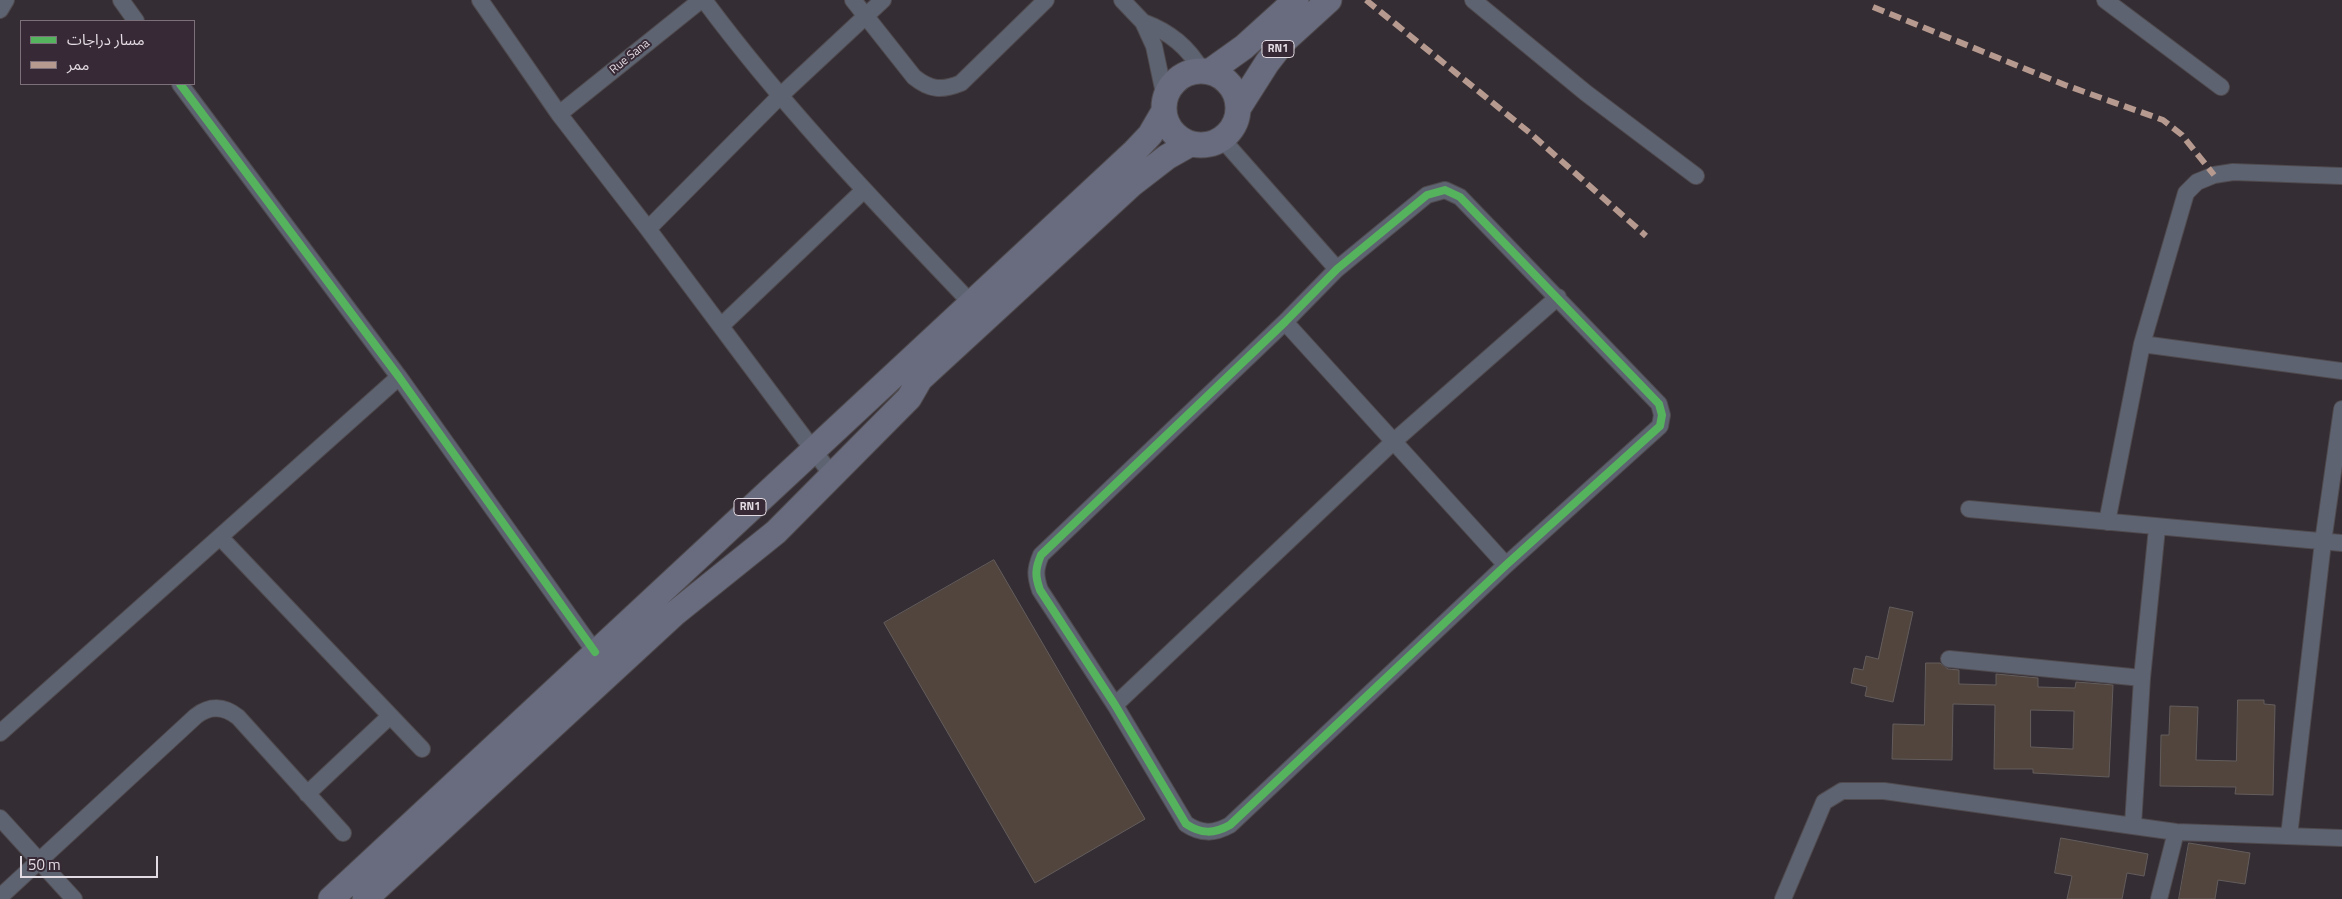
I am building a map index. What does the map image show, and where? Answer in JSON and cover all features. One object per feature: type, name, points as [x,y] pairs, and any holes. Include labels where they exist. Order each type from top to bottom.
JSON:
[{"type":"main road","name":"RN1","points":[[331,899],[1138,148],[1150,135],[1165,104],[1168,90],[1179,78],[1186,74],[1206,71],[1244,47],[1296,0]]},
{"type":"main road","name":"RN1","points":[[365,899],[699,591],[759,547],[910,398],[915,385],[927,372],[1132,184],[1167,156],[1190,144],[1207,145],[1222,139],[1234,125],[1239,107],[1267,62],[1284,41],[1329,0]]},
{"type":"main road","points":[[1206,71],[1224,78],[1230,84],[1235,91],[1239,107]]},
{"type":"main road","points":[[1165,104],[1166,120],[1175,134],[1190,144]]},
{"type":"street","points":[[0,10],[6,0]]},
{"type":"street","points":[[121,0],[135,20]]},
{"type":"street","points":[[702,0],[780,96],[864,190],[971,303]]},
{"type":"street","name":"Rue Sana","points":[[559,114],[702,0]]},
{"type":"street","points":[[853,0],[914,77],[925,86],[948,89],[961,83],[1046,0]]},
{"type":"street","points":[[648,229],[780,96],[883,0]]},
{"type":"street","points":[[1122,0],[1143,22],[1154,46],[1165,104]]},
{"type":"street","points":[[1473,0],[1586,93],[1696,176]]},
{"type":"street","points":[[2105,0],[2221,87]]},
{"type":"street","points":[[486,2],[559,114],[648,229],[832,475]]},
{"type":"street","points":[[1143,22],[1167,33],[1178,41],[1206,71]]},
{"type":"street","points":[[181,85],[399,377],[595,652]]},
{"type":"street","points":[[1222,139],[1337,269]]},
{"type":"street","points":[[2107,522],[2142,344],[2186,193],[2197,182],[2214,175],[2233,172],[2342,176]]},
{"type":"street","points":[[721,326],[864,190]]},
{"type":"street","points":[[1445,190],[1460,197],[1558,297],[1658,404],[1662,421],[1660,426],[1506,565],[1247,810],[1230,825],[1221,830],[1198,832],[1186,824],[1115,705],[1040,590],[1035,572],[1037,563],[1041,555],[1286,322],[1337,269],[1427,195],[1445,190]]},
{"type":"street","points":[[1115,705],[1392,442],[1558,297]]},
{"type":"street","points":[[1286,322],[1392,442],[1506,565]]},
{"type":"street","points":[[2142,344],[2342,371]]},
{"type":"street","points":[[0,733],[399,377]]},
{"type":"street","points":[[2289,836],[2323,542],[2342,408]]},
{"type":"street","points":[[1968,509],[2157,528],[2342,543]]},
{"type":"street","points":[[2133,825],[2142,678],[2157,528]]},
{"type":"street","points":[[220,537],[422,749]]},
{"type":"street","points":[[1949,659],[2142,678]]},
{"type":"street","points":[[0,898],[196,716],[211,708],[225,709],[238,718],[343,833]]},
{"type":"street","points":[[307,794],[390,716]]},
{"type":"street","points":[[1783,899],[1824,802],[1842,791],[1884,792],[2176,832],[2342,838]]},
{"type":"street","points":[[0,818],[74,899]]},
{"type":"street","points":[[2159,899],[2176,832]]},
{"type":"building","points":[[994,560],[1145,819],[1035,883],[884,623]]},
{"type":"building","points":[[1890,607],[1913,612],[1893,702],[1865,696],[1867,687],[1851,683],[1854,668],[1863,670],[1866,656],[1878,659]]},
{"type":"building","points":[[1926,663],[1940,663],[1948,669],[1959,670],[1959,684],[1996,685],[1996,674],[2038,678],[2038,687],[2075,688],[2076,682],[2113,685],[2109,777],[2033,773],[2033,769],[1994,769],[1995,705],[1953,704],[1952,760],[1892,759],[1893,724],[1924,725]],"holes":[[[2031,710],[2074,711],[2073,749],[2031,747]]]},
{"type":"building","points":[[2238,700],[2264,700],[2264,704],[2275,705],[2273,795],[2235,794],[2236,787],[2160,786],[2161,735],[2169,735],[2170,706],[2198,707],[2196,760],[2236,761]]},
{"type":"building","points":[[2061,838],[2148,854],[2144,876],[2127,873],[2122,899],[2067,899],[2072,876],[2055,873]]},
{"type":"building","points":[[2189,843],[2250,853],[2245,884],[2218,880],[2215,899],[2179,899]]},
{"type":"marked path","points":[[1366,0],[1530,133],[1646,236]]},
{"type":"marked path","points":[[1873,7],[2065,85],[2163,120],[2182,135],[2214,175]]},
{"type":"cycle path","points":[[181,85],[399,377],[595,652]]},
{"type":"cycle path","points":[[1445,190],[1460,197],[1659,404],[1662,415],[1660,426],[1506,565],[1230,825],[1208,832],[1197,830],[1186,824],[1115,705],[1040,590],[1036,572],[1039,560],[1041,555],[1285,322],[1337,269],[1427,195],[1445,190]]}]
